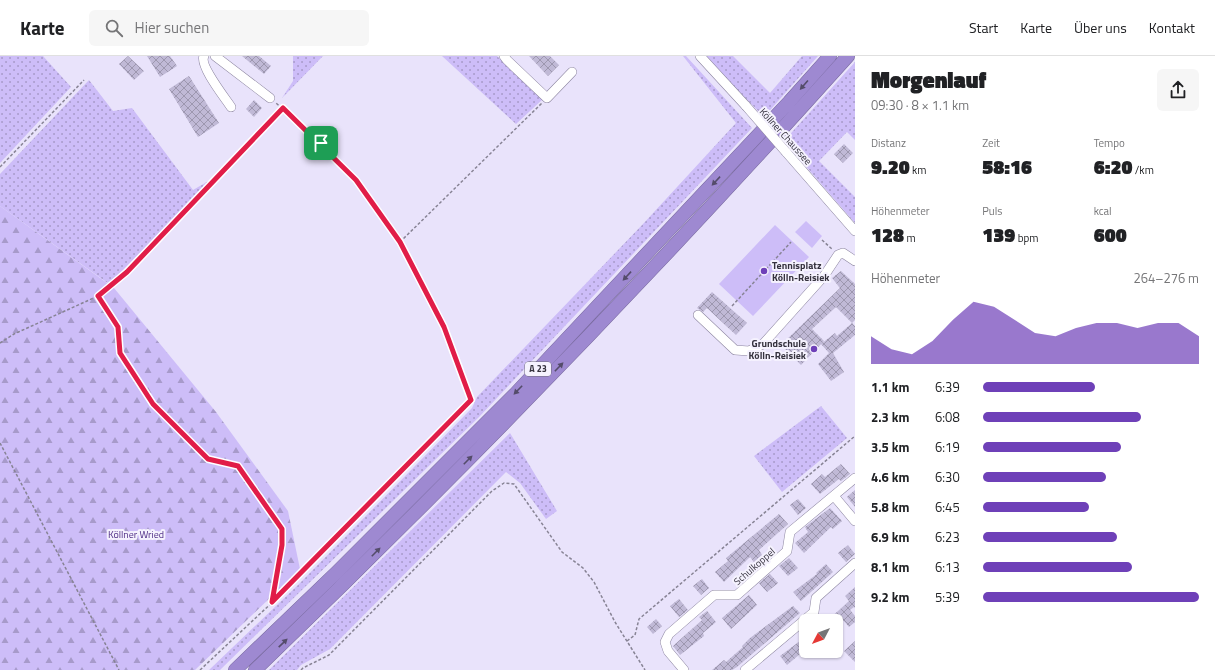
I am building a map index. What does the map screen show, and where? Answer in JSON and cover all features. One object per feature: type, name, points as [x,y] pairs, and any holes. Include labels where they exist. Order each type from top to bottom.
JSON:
[{"type":"highway","name":"A 23","points":[[235,670],[338,572],[515,394],[790,102],[830,56]]},
{"type":"highway","name":"A 23","points":[[255,670],[347,581],[536,392],[666,254],[848,56]]},
{"type":"street","points":[[204,56],[203,62],[206,70],[231,107]]},
{"type":"street","points":[[215,56],[270,98]]},
{"type":"street","points":[[504,56],[547,98],[572,72]]},
{"type":"street","name":"Köllner Chaussee","points":[[700,56],[746,106],[855,231]]},
{"type":"street","points":[[698,315],[735,350],[749,351],[763,344],[824,276],[838,255],[843,253],[855,261]]},
{"type":"street","name":"Schulkoppel","points":[[684,670],[668,651],[665,642],[669,634],[714,595],[737,595],[787,551],[790,532],[855,478]]},
{"type":"street","points":[[834,496],[855,521]]},
{"type":"street","points":[[745,670],[814,612],[816,598],[855,563]]},
{"type":"path","points":[[0,167],[84,80]]},
{"type":"path","points":[[200,670],[272,602],[471,400],[444,327],[400,242],[356,180],[283,108],[270,98]]},
{"type":"path","points":[[400,242],[547,98]]},
{"type":"path","points":[[0,343],[14,334],[98,296],[127,272],[283,108]]},
{"type":"path","points":[[822,240],[838,255]]},
{"type":"path","points":[[732,306],[791,242]]},
{"type":"path","points":[[98,296],[118,327],[120,353],[153,404],[208,459],[238,466],[282,529],[282,545],[272,602]]},
{"type":"path","points":[[627,641],[635,635],[639,619],[855,436]]},
{"type":"path","points":[[0,443],[119,670]]},
{"type":"path","points":[[301,670],[329,655],[492,491],[504,483],[514,484],[562,552],[583,568],[590,577],[645,670]]},
{"type":"green space","points":[[0,56],[43,56],[71,87],[0,163]]},
{"type":"green space","points":[[293,56],[323,56],[282,98],[293,81]]},
{"type":"green space","points":[[442,56],[497,56],[543,99],[516,124]]},
{"type":"green space","points":[[683,56],[686,56],[752,128],[479,417],[220,670],[209,670],[299,584],[472,408],[477,397],[643,224],[736,123]]},
{"type":"green space","points":[[704,56],[733,56],[770,93],[802,56],[818,56],[764,117]]},
{"type":"green space","points":[[855,62],[855,140],[847,132],[819,161],[855,197],[855,223],[784,141]]},
{"type":"green space","points":[[89,80],[113,111],[132,108],[193,190],[217,176],[109,284],[0,206],[0,174]]},
{"type":"green space","name":"Köllner Wried","points":[[0,206],[114,288],[216,412],[288,511],[300,569],[195,670],[0,670]]},
{"type":"green space","points":[[806,221],[822,236],[812,248],[795,232]]},
{"type":"green space","name":"Tennisplatz Kölln-Reisiek","points":[[775,225],[809,257],[753,316],[719,284]]},
{"type":"green space","points":[[821,406],[847,438],[782,492],[754,456]]},
{"type":"green space","points":[[510,433],[557,511],[546,519],[520,483],[506,472],[330,649],[301,665],[297,670],[269,670]]},
{"type":"building","points":[[128,56],[144,71],[134,80],[119,64]]},
{"type":"building","points":[[147,56],[170,56],[177,66],[160,77]]},
{"type":"building","points":[[242,56],[259,56],[271,66],[264,74]]},
{"type":"building","points":[[529,56],[550,56],[559,65],[548,76]]},
{"type":"building","points":[[189,76],[219,123],[198,137],[169,89]]},
{"type":"building","points":[[254,100],[262,108],[254,117],[246,109]]},
{"type":"building","points":[[844,144],[853,153],[843,163],[834,154]]},
{"type":"building","points":[[841,271],[855,284],[855,320],[852,323],[836,307],[812,329],[824,341],[801,365],[781,345],[840,288],[832,278]]},
{"type":"building","points":[[712,292],[747,323],[736,335],[707,308],[703,312],[697,308]]},
{"type":"building","points":[[852,323],[855,326],[855,335],[833,353],[844,372],[831,381],[818,364],[829,353],[821,344],[835,333],[837,336]]},
{"type":"building","points":[[841,464],[850,474],[841,481],[839,479],[820,494],[811,484],[822,474],[825,477]]},
{"type":"building","points":[[855,490],[855,507],[847,497]]},
{"type":"building","points":[[798,499],[806,508],[798,515],[790,505]]},
{"type":"building","points":[[830,508],[842,521],[833,529],[831,527],[804,553],[795,543],[808,532],[805,527]]},
{"type":"building","points":[[779,514],[788,524],[759,550],[762,555],[754,562],[750,557],[724,582],[715,572],[728,561],[726,558]]},
{"type":"building","points":[[848,545],[855,554],[846,562],[838,553]]},
{"type":"building","points":[[789,558],[798,568],[788,576],[779,566]]},
{"type":"building","points":[[826,564],[833,572],[801,601],[793,592],[817,574],[816,573]]},
{"type":"building","points":[[770,574],[778,583],[767,592],[759,583]]},
{"type":"building","points":[[702,579],[709,588],[701,595],[693,586]]},
{"type":"building","points":[[855,587],[855,608],[854,607],[850,610],[855,616],[855,622],[849,627],[843,620],[843,614],[835,614],[849,601],[845,596]]},
{"type":"building","points":[[749,595],[757,605],[731,629],[722,618]]},
{"type":"building","points":[[679,599],[688,610],[679,617],[670,606]]},
{"type":"building","points":[[793,606],[800,613],[737,667],[732,670],[712,670],[724,660],[726,662],[743,647],[742,646],[750,638]]},
{"type":"building","points":[[707,611],[716,622],[703,633],[704,636],[680,655],[673,646],[702,620],[699,617]]},
{"type":"building","points":[[656,619],[662,626],[653,634],[647,627]]},
{"type":"building","points":[[855,641],[855,662],[844,651]]},
{"type":"building","points":[[799,642],[799,655],[787,665],[780,656]]},
{"type":"place","name":"Tennisplatz Kölln-Reisiek","points":[[764,271]]},
{"type":"place","name":"Grundschule Kölln-Reisiek","points":[[814,349]]},
{"type":"route","points":[[283,108],[321,143],[356,180],[400,242],[444,327],[471,400],[294,582],[272,602],[282,545],[282,529],[238,466],[208,459],[153,404],[132,374],[120,353],[118,327],[98,296],[127,272],[154,242],[203,194],[266,128],[283,108]]}]
